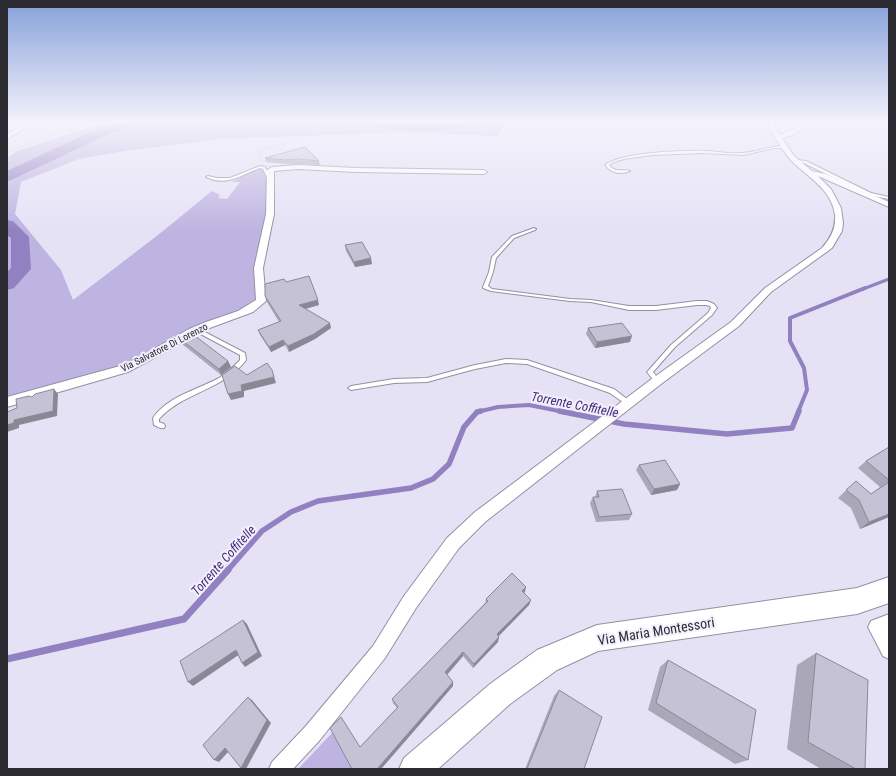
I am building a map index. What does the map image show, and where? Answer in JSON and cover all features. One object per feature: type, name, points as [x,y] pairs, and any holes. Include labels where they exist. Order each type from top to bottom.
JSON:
[{"type":"street","points":[[279,769],[312,734],[379,652],[410,602],[453,543],[480,517],[656,381],[735,324],[768,290],[825,250],[833,242],[840,227],[839,211],[832,193],[793,157]]},
{"type":"street","name":"Via Salvatore Di Lorenzo","points":[[7,402],[24,396],[96,378],[126,368],[197,330],[247,310],[261,301],[258,284],[259,262],[268,229],[272,193],[270,170],[276,167],[484,172]]},
{"type":"street","points":[[811,173],[824,175],[846,184],[889,205]]},
{"type":"street","name":"Via Maria Montessori","points":[[415,769],[500,694],[547,660],[597,638],[857,601],[889,590]]},
{"type":"street","points":[[889,623],[877,627],[889,650]]},
{"type":"lane","points":[[628,157],[609,162],[607,165],[608,168],[615,171],[628,172]]},
{"type":"lane","points":[[796,161],[805,162],[870,194],[889,198]]},
{"type":"lane","points":[[208,177],[226,181],[260,167],[264,168],[271,182]]},
{"type":"lane","points":[[534,229],[513,237],[494,258],[491,272],[485,287],[491,290],[570,300],[591,301],[629,308],[656,308],[698,303],[708,303],[712,305],[714,308],[710,314],[673,346],[650,372],[656,381]]},
{"type":"lane","points":[[162,426],[156,423],[156,418],[159,413],[184,397],[220,380],[235,370],[243,360],[243,354],[197,330]]},
{"type":"lane","points":[[351,388],[394,381],[427,380],[475,367],[506,361],[527,362],[612,392],[624,407]]},
{"type":"path","points":[[260,167],[261,157]]},
{"type":"shaded area","points":[[89,157],[79,159],[21,182],[15,214],[61,270],[73,300],[158,235],[212,191],[220,195],[218,198],[227,199],[240,182],[231,182],[260,168],[263,170],[265,175],[270,194],[256,303],[123,367],[7,400],[7,158]]},
{"type":"shaded area","points":[[333,732],[353,769],[298,769]]},
{"type":"building","points":[[315,157],[319,161],[297,159],[285,160],[265,158]]},
{"type":"building","points":[[362,242],[371,258],[354,262],[345,245]]},
{"type":"building","points":[[309,276],[318,300],[299,305],[330,323],[314,334],[288,346],[283,340],[269,347],[258,330],[281,321],[265,296],[265,284],[284,279],[286,282]]},
{"type":"building","points":[[622,323],[632,336],[597,342],[588,328]]},
{"type":"building","points":[[190,332],[228,361],[219,369],[179,338]]},
{"type":"building","points":[[267,363],[272,370],[274,377],[241,385],[242,391],[228,394],[222,375],[235,366],[247,375]]},
{"type":"building","points":[[54,389],[53,411],[14,420],[14,423],[7,425],[7,412],[17,408],[16,399],[29,396],[32,397],[35,394]]},
{"type":"building","points":[[889,447],[889,480],[866,461]]},
{"type":"building","points":[[665,460],[680,484],[654,489],[639,465]]},
{"type":"building","points":[[856,481],[871,494],[889,482],[889,514],[869,522],[859,500],[846,490]]},
{"type":"building","points":[[622,489],[632,514],[599,517],[593,497],[599,497],[597,491]]},
{"type":"building","points":[[512,573],[526,587],[522,591],[531,600],[497,634],[499,637],[474,664],[463,652],[445,672],[453,682],[377,769],[352,769],[330,728],[341,717],[360,747],[398,707],[392,699],[488,601],[486,599]]},
{"type":"building","points":[[243,620],[258,652],[242,663],[236,650],[188,682],[180,661]]},
{"type":"building","points":[[816,653],[868,680],[865,769],[856,769],[808,742]]},
{"type":"building","points":[[668,660],[756,710],[748,760],[656,703]]},
{"type":"building","points":[[559,690],[602,717],[584,769],[527,769]]},
{"type":"building","points":[[248,697],[267,720],[241,768],[225,748],[214,760],[203,745]]},
{"type":"waterway","points":[[7,177],[49,157]]},
{"type":"waterway","points":[[7,225],[20,237],[21,269],[7,284]]},
{"type":"waterway","name":"Torrente Coffitelle","points":[[863,289],[889,279]]},
{"type":"waterway","name":"Torrente Coffitelle","points":[[798,412],[807,390],[804,368],[790,341],[790,318],[865,288]]},
{"type":"waterway","name":"Torrente Coffitelle","points":[[477,412],[498,407],[529,405],[624,424],[727,434],[792,428],[799,411]]},
{"type":"waterway","name":"Torrente Coffitelle","points":[[477,412],[481,411]]},
{"type":"waterway","name":"Torrente Coffitelle","points":[[227,571],[262,531],[291,512],[318,501],[411,488],[433,479],[449,464],[464,427],[477,412]]},
{"type":"waterway","name":"Torrente Coffitelle","points":[[7,659],[184,619],[228,570]]}]
